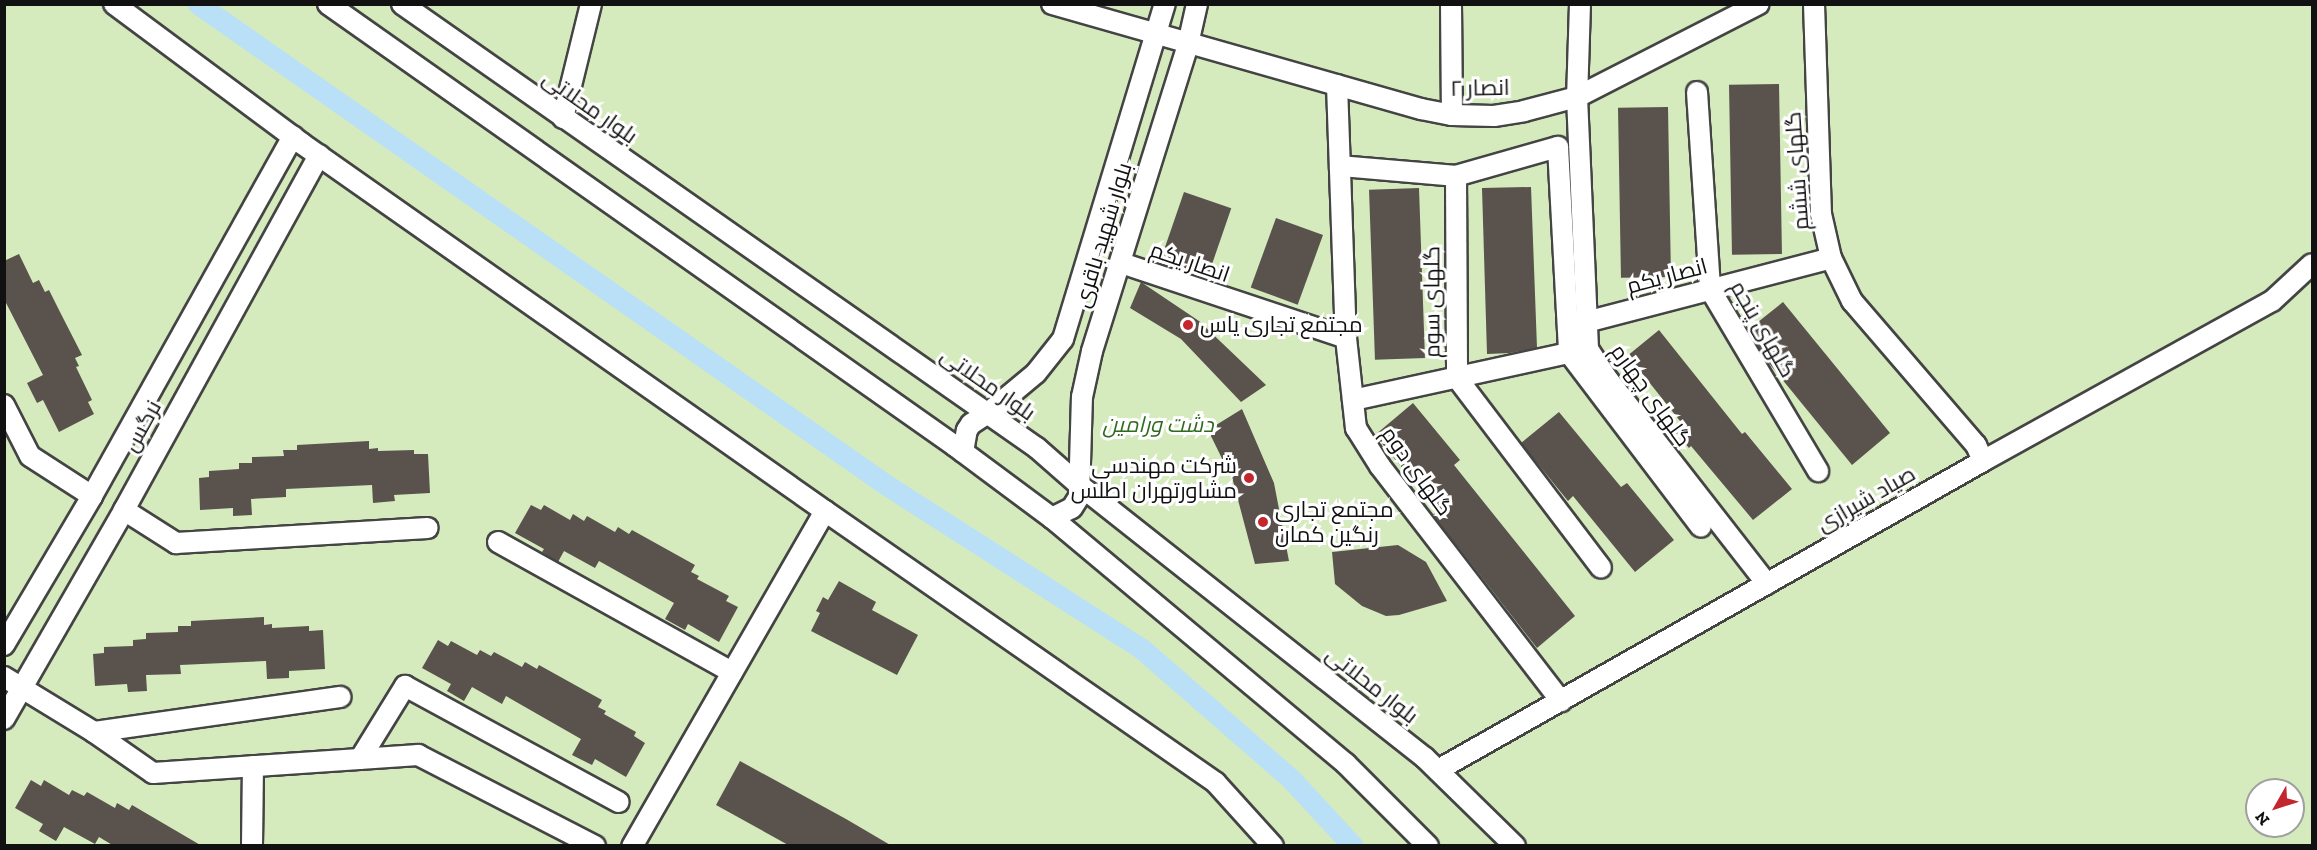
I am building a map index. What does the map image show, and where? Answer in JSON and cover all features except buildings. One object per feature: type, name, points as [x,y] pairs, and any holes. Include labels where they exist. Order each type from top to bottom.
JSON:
[{"type":"street","points":[[114,4],[319,155],[1216,783],[1273,846]]},
{"type":"street","points":[[327,4],[963,452],[1052,518],[1346,764],[1428,846]]},
{"type":"street","name":"بلوار محلاتی","points":[[402,4],[1037,448],[1078,484],[1438,770],[1515,846]]},
{"type":"street","points":[[563,118],[591,4]]},
{"type":"street","name":"انصار ۲","points":[[1052,4],[1157,36],[1452,115],[1494,116],[1524,111],[1577,97],[1759,4]]},
{"type":"street","name":"بلوار شهید باقری","points":[[963,452],[967,430],[971,424],[988,413],[1035,373],[1063,339],[1165,4]]},
{"type":"street","name":"بلوار شهید باقری","points":[[1052,518],[1072,508],[1079,497],[1082,397],[1092,351],[1188,44],[1197,4]]},
{"type":"street","points":[[1451,4],[1452,115]]},
{"type":"street","name":"گلهای چهارم","points":[[1580,4],[1577,97],[1588,349],[1609,381],[1767,584]]},
{"type":"street","name":"گلهای ششم","points":[[1814,4],[1821,214],[1831,258],[1852,301],[1976,445],[1983,461]]},
{"type":"street","name":"گلهای دوم","points":[[1337,85],[1346,338],[1356,428],[1380,466],[1561,700]]},
{"type":"street","name":"گلهای پنجم","points":[[1697,92],[1710,290],[1818,471]]},
{"type":"street","name":"نرگس","points":[[4,645],[92,496],[293,136]]},
{"type":"street","points":[[1340,166],[1456,176],[1558,147],[1569,353],[1701,527]]},
{"type":"street","name":"نرگس","points":[[4,719],[124,510],[319,155]]},
{"type":"street","name":"گلهای سوم","points":[[1456,176],[1457,378],[1601,568]]},
{"type":"street","name":"انصار یکم","points":[[1586,322],[1831,258]]},
{"type":"street","name":"انصار یکم","points":[[1121,263],[1346,338]]},
{"type":"street","name":"صیاد شیرازی","points":[[1438,770],[1983,461],[2272,301],[2313,264]]},
{"type":"street","points":[[1353,400],[1569,353]]},
{"type":"street","points":[[4,405],[30,456],[92,496]]},
{"type":"street","points":[[124,510],[176,543],[428,528]]},
{"type":"street","points":[[632,846],[825,511]]},
{"type":"street","points":[[498,542],[732,672]]},
{"type":"street","points":[[4,677],[94,732],[153,772],[418,755],[596,846]]},
{"type":"street","points":[[360,759],[405,686],[619,802]]},
{"type":"street","points":[[94,732],[341,697]]},
{"type":"street","points":[[252,846],[253,766]]},
{"type":"green space","name":"دشت ورامین","points":[[5,5],[2312,5],[2312,845],[5,846]]},
{"type":"waterway","points":[[198,4],[885,484],[1142,649],[1291,779],[1353,846]]},
{"type":"place","name":"مجتمع تجاری یاس","points":[[1188,325]]},
{"type":"place","name":"شرکت مهندسی مشاورتهران اطلس","points":[[1249,478]]},
{"type":"place","name":"مجتمع تجاری رنگین کمان","points":[[1263,522]]}]
